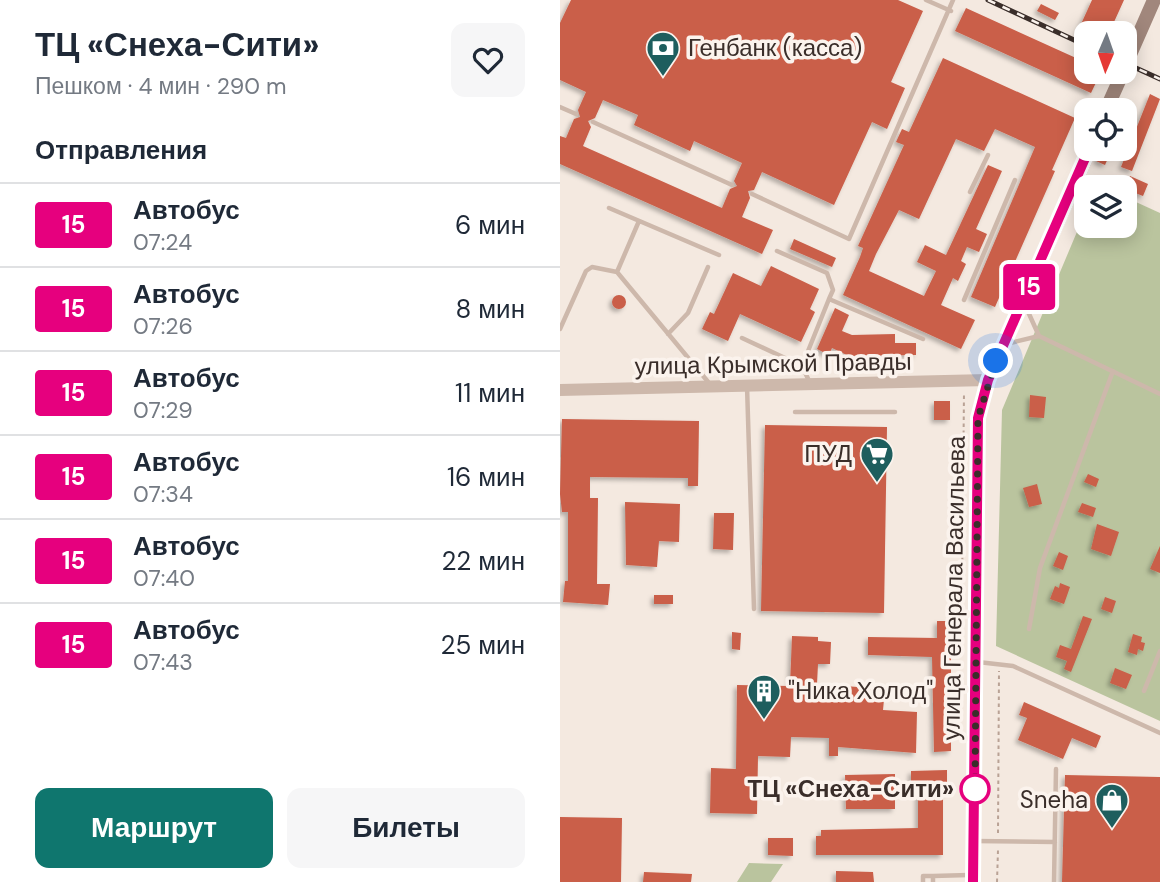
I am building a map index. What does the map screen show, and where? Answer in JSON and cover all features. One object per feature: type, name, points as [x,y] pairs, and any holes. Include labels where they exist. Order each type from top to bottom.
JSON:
[{"type":"main road","points":[[1138,36],[1154,0]]},
{"type":"main road","name":"улица Генерала Васильева","points":[[973,879],[978,418],[988,380],[1085,161]]},
{"type":"street","name":"улица Крымской Правды","points":[[560,390],[988,380]]},
{"type":"lane","points":[[926,0],[951,11]]},
{"type":"lane","points":[[752,194],[849,239],[951,11],[953,0]]},
{"type":"lane","points":[[560,107],[576,114]]},
{"type":"lane","points":[[593,122],[732,185]]},
{"type":"lane","points":[[970,192],[988,155]]},
{"type":"lane","points":[[964,300],[1015,180]]},
{"type":"lane","points":[[609,208],[719,255]]},
{"type":"lane","points":[[617,272],[639,221]]},
{"type":"lane","points":[[777,251],[827,273],[833,289],[802,366]]},
{"type":"lane","points":[[560,329],[586,271],[598,266],[617,272],[712,386]]},
{"type":"lane","points":[[668,334],[688,313],[708,267]]},
{"type":"lane","points":[[829,299],[923,339]]},
{"type":"lane","points":[[1023,300],[1039,336]]},
{"type":"lane","points":[[1005,344],[1039,336],[1160,394]]},
{"type":"lane","points":[[742,338],[802,366],[810,384]]},
{"type":"lane","points":[[1028,629],[1040,568],[1113,371]]},
{"type":"lane","points":[[747,385],[754,609]]},
{"type":"lane","points":[[796,412],[895,412]]},
{"type":"lane","points":[[1144,691],[1160,650]]},
{"type":"lane","points":[[977,662],[1013,666],[1160,733]]},
{"type":"lane","points":[[1054,882],[1056,769]]},
{"type":"lane","points":[[974,841],[1055,842]]},
{"type":"lane","points":[[923,882],[923,876],[933,879],[973,879]]},
{"type":"path","points":[[962,595],[965,380]]},
{"type":"path","points":[[998,834],[999,670]]},
{"type":"path","points":[[997,882],[998,849]]},
{"type":"green space","points":[[1137,202],[1160,213],[1160,721],[996,646],[1002,410],[1074,238],[1137,238]]},
{"type":"green space","points":[[749,863],[783,864],[771,882],[737,882]]},
{"type":"building","points":[[571,0],[898,0],[923,11],[891,82],[905,88],[887,129],[872,122],[834,205],[762,172],[754,190],[748,191],[750,198],[742,217],[773,230],[762,254],[560,164],[560,136],[566,138],[574,119],[580,117],[578,110],[586,92],[560,80],[560,23]],"holes":[[[603,100],[638,115],[634,125],[690,151],[694,141],[742,163],[734,181],[737,186],[730,189],[722,208],[583,146],[591,127],[588,121],[595,118]]]},
{"type":"building","points":[[1092,0],[1124,0],[1114,21],[1082,21]]},
{"type":"building","points":[[1041,4],[1059,13],[1055,20],[1037,11]]},
{"type":"building","points":[[966,8],[1074,57],[1074,84],[1095,84],[1091,93],[955,31]]},
{"type":"building","points":[[943,58],[1074,118],[1052,170],[1055,171],[995,307],[971,297],[1035,147],[995,129],[984,151],[956,139],[919,219],[899,210],[876,254],[869,271],[924,296],[936,271],[917,262],[925,245],[946,255],[988,165],[1002,171],[976,229],[987,234],[979,252],[967,247],[961,261],[966,264],[958,281],[953,278],[941,305],[975,320],[961,349],[843,295],[863,248],[858,246],[904,145],[896,142],[902,129],[909,132]]},
{"type":"building","points":[[1150,94],[1160,99],[1137,158],[1137,127]]},
{"type":"building","points":[[1123,161],[1136,161],[1132,171],[1121,167]]},
{"type":"building","points":[[1137,179],[1148,184],[1143,196],[1137,194]]},
{"type":"building","points":[[794,239],[836,258],[832,267],[790,249]]},
{"type":"building","points":[[771,266],[819,289],[810,309],[815,312],[801,342],[740,314],[728,341],[702,329],[710,312],[714,314],[733,273],[761,286]]},
{"type":"building","points":[[616,295],[622,295],[626,302],[622,309],[616,309],[612,305],[612,299]]},
{"type":"building","points":[[835,308],[849,315],[842,331],[852,335],[895,334],[895,343],[916,343],[916,355],[849,356],[832,348],[829,355],[817,349]]},
{"type":"building","points":[[1030,395],[1046,397],[1044,418],[1029,417]]},
{"type":"building","points":[[934,401],[950,401],[950,420],[934,420]]},
{"type":"building","points":[[562,419],[699,421],[698,486],[688,486],[688,478],[590,477],[590,498],[598,498],[597,584],[610,584],[608,605],[563,602],[565,581],[568,581],[568,512],[562,512],[560,494]]},
{"type":"building","points":[[765,425],[887,427],[884,613],[761,611]]},
{"type":"building","points":[[1088,474],[1099,479],[1096,487],[1084,482]]},
{"type":"building","points":[[1037,484],[1042,504],[1029,507],[1023,488]]},
{"type":"building","points":[[625,502],[680,504],[679,542],[659,541],[657,567],[626,565]]},
{"type":"building","points":[[1082,503],[1096,508],[1093,517],[1078,512]]},
{"type":"building","points":[[714,513],[734,513],[733,550],[713,549]]},
{"type":"building","points":[[1097,524],[1119,532],[1111,556],[1091,549]]},
{"type":"building","points":[[1160,546],[1160,573],[1150,569]]},
{"type":"building","points":[[1059,552],[1068,556],[1063,570],[1053,566]]},
{"type":"building","points":[[1060,583],[1070,587],[1064,604],[1050,599],[1055,586],[1059,588]]},
{"type":"building","points":[[654,595],[673,595],[673,604],[654,604]]},
{"type":"building","points":[[1105,597],[1116,601],[1112,613],[1101,609]]},
{"type":"building","points":[[1083,616],[1092,619],[1071,672],[1064,669],[1067,661],[1056,657],[1060,645],[1071,649]]},
{"type":"building","points":[[937,621],[951,621],[951,751],[934,752],[932,657],[868,655],[868,637],[937,638]]},
{"type":"building","points":[[732,632],[741,633],[740,650],[732,649]]},
{"type":"building","points":[[1133,634],[1142,637],[1141,642],[1145,643],[1143,651],[1138,649],[1137,655],[1128,652]]},
{"type":"building","points":[[792,636],[818,637],[818,641],[831,642],[830,664],[818,664],[817,684],[885,689],[883,710],[917,712],[916,753],[838,747],[838,756],[829,756],[829,738],[791,737],[790,757],[758,756],[757,814],[710,813],[711,768],[736,769],[737,685],[790,686]]},
{"type":"building","points":[[1115,668],[1132,675],[1126,689],[1110,683]]},
{"type":"building","points":[[1024,702],[1101,736],[1096,748],[1072,738],[1063,759],[1018,740],[1027,718],[1019,715]]},
{"type":"building","points":[[947,770],[947,793],[943,793],[943,855],[816,855],[816,836],[821,836],[821,830],[918,828],[918,792],[911,792],[911,771]]},
{"type":"building","points":[[895,774],[895,809],[846,809],[845,775]]},
{"type":"building","name":"Sneha","points":[[1065,775],[1160,777],[1160,882],[1062,882]]},
{"type":"building","points":[[560,817],[622,818],[621,882],[560,882]]},
{"type":"building","points":[[768,838],[793,838],[793,856],[768,855]]},
{"type":"building","points":[[836,871],[873,872],[874,882],[836,882]]},
{"type":"building","points":[[644,872],[692,874],[691,882],[643,882]]},
{"type":"railway","points":[[988,0],[1074,40]]},
{"type":"railway","points":[[1138,69],[1160,79]]},
{"type":"bus line","name":"15","points":[[973,882],[978,418],[988,380],[1084,161]]},
{"type":"place","name":"Генбанк (касса)","points":[[663,78]]},
{"type":"place","name":"ПУД","points":[[877,484]]},
{"type":"place","name":"\"Ника Холод\"","points":[[764,721]]},
{"type":"place","name":"ТЦ «Снеха-Сити»","points":[[975,789]]},
{"type":"place","name":"Sneha","points":[[1112,830]]},
{"type":"route","points":[[975,789],[978,418],[996,361]]}]
